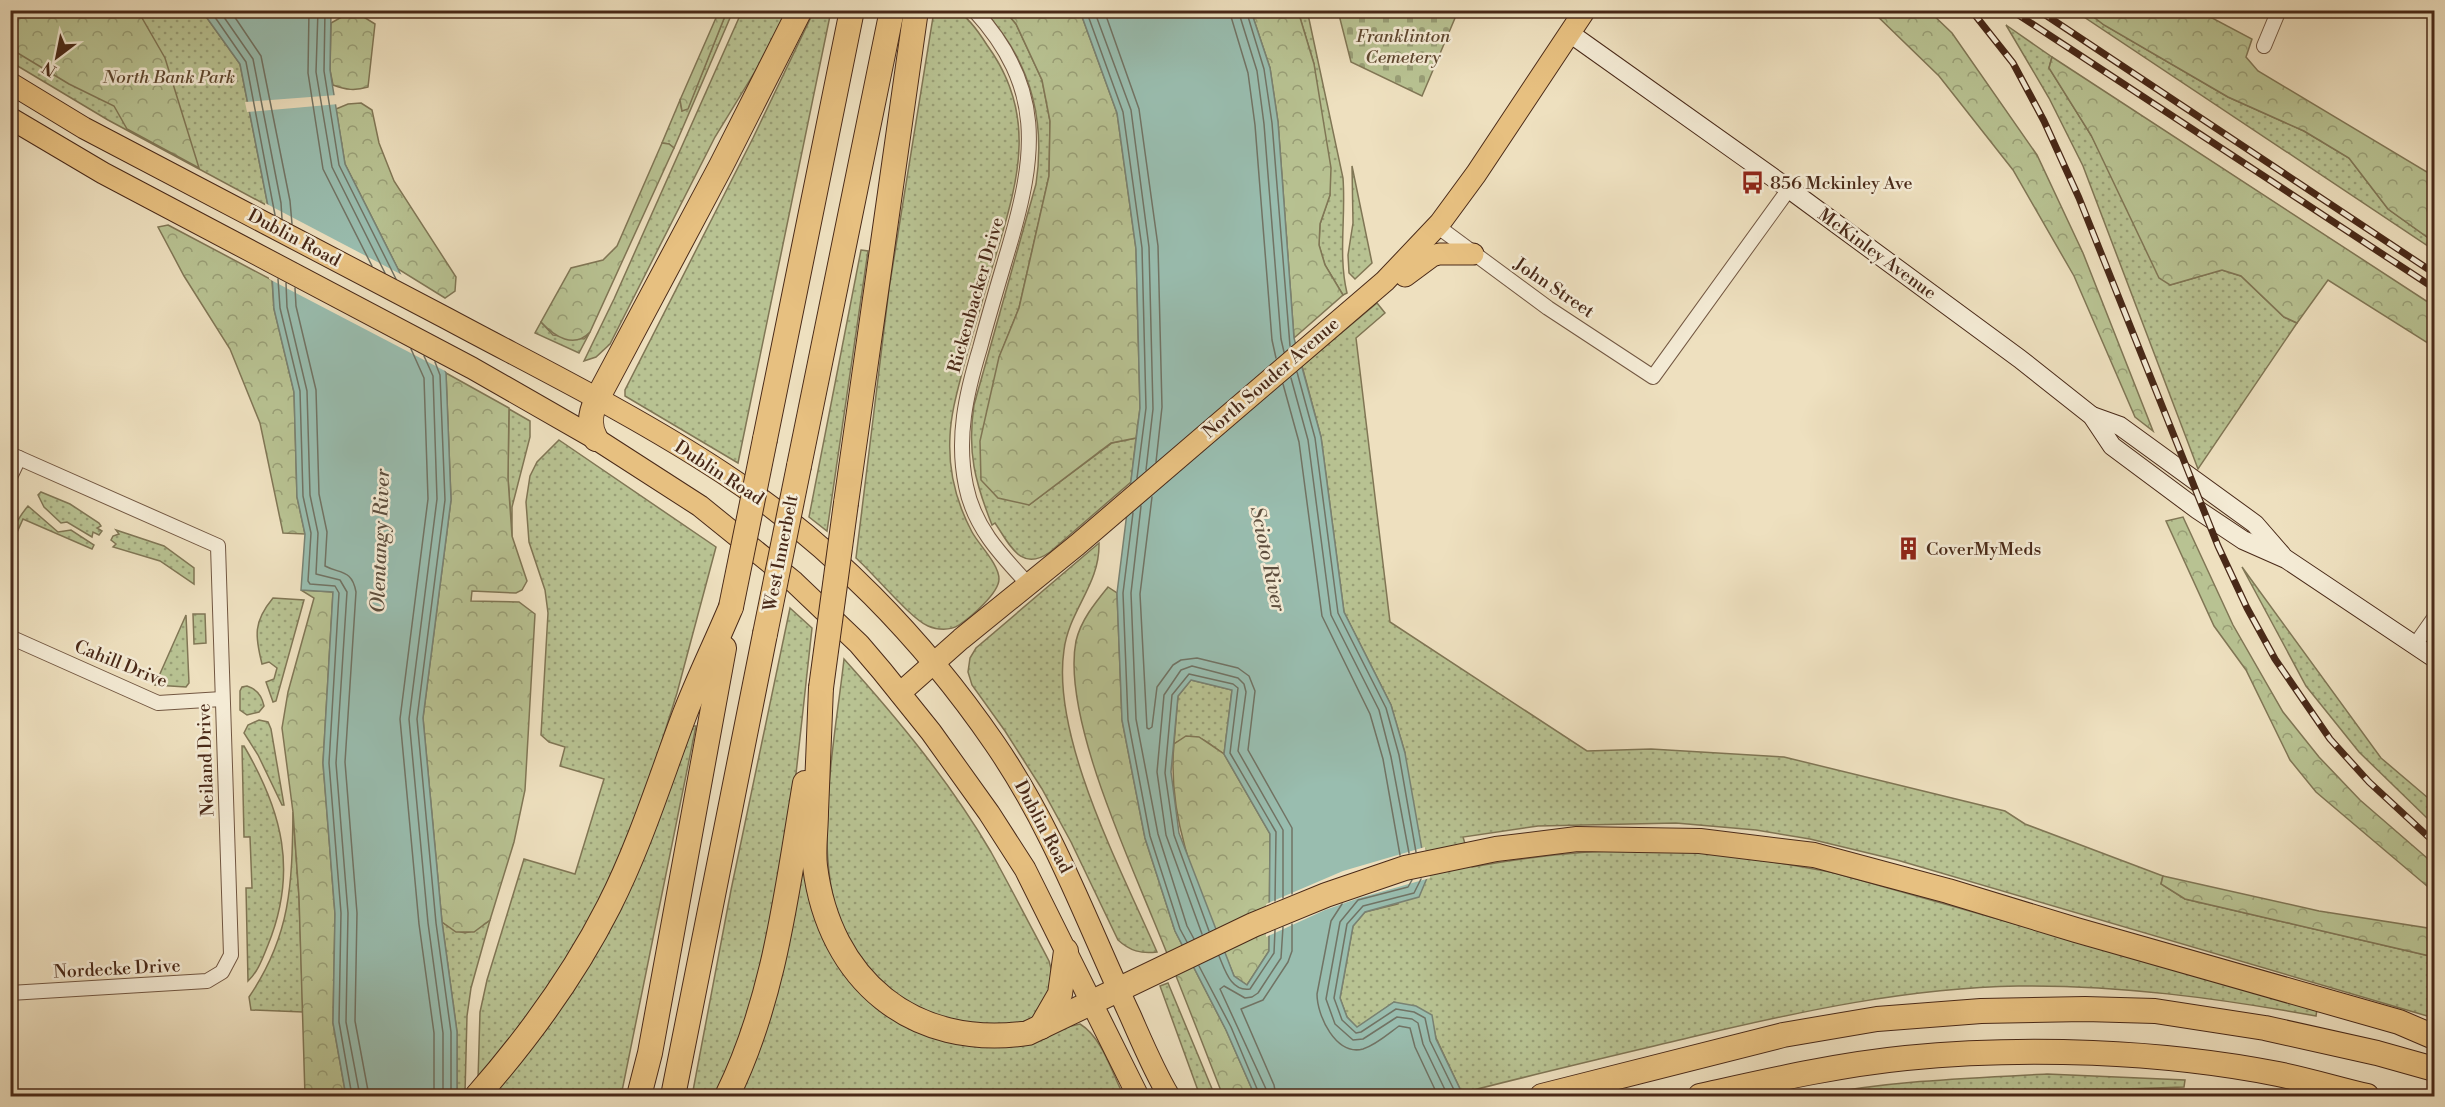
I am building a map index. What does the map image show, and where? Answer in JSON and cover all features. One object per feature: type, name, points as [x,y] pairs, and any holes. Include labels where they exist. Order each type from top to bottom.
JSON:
[{"type":"highway","points":[[596,439],[590,422],[597,399],[721,166],[800,10]]},
{"type":"highway","points":[[639,1096],[650,1053],[731,607],[852,10]]},
{"type":"highway","name":"West Innerbelt","points":[[673,1096],[892,10]]},
{"type":"highway","points":[[728,1096],[742,1067],[761,1010],[780,928],[821,688],[916,11]]},
{"type":"highway","points":[[477,1096],[538,1022],[568,978],[609,907],[655,803],[685,715],[731,607]]},
{"type":"highway","points":[[821,688],[815,864],[822,905],[838,945],[856,972],[882,998],[911,1017],[968,1035],[1001,1037],[1040,1029],[1091,1001],[1253,925],[1326,895],[1405,868],[1496,849],[1577,839],[1700,842],[1814,855],[1948,891],[2398,1022],[2434,1037]]},
{"type":"highway","points":[[1040,1029],[1060,994],[1066,951]]},
{"type":"highway","points":[[1542,1096],[1783,1035],[1877,1019],[1981,1011],[2085,1009],[2155,1011],[2265,1028],[2377,1053],[2434,1069]]},
{"type":"highway","points":[[1700,1096],[1785,1077],[1906,1058],[1992,1053],[2079,1053],[2166,1058],[2279,1074],[2367,1096]]},
{"type":"main road","name":"North Souder Avenue","points":[[900,693],[1077,545],[1384,281],[1437,226],[1476,174],[1585,10]]},
{"type":"main road","name":"McKinley Avenue","points":[[1571,34],[1789,189],[2011,352],[2092,416],[2120,426],[2255,524],[2286,559],[2434,658]]},
{"type":"main road","name":"Dublin Road","points":[[10,83],[84,128],[597,399],[724,474],[795,526],[836,561],[874,599],[932,664],[994,743],[1031,800],[1061,858],[1118,990],[1169,1096]]},
{"type":"main road","name":"Dublin Road","points":[[10,118],[103,173],[472,368],[596,439],[700,506],[794,582],[860,644],[900,693],[989,813],[1025,869],[1138,1096]]},
{"type":"main road","points":[[1384,281],[1409,275],[1432,256],[1473,254]]},
{"type":"street","name":"Rickenbacker Drive","points":[[974,10],[999,40],[1015,70],[1024,100],[1030,134],[1028,170],[1020,208],[962,416],[961,452],[966,488],[988,540],[1028,584]]},
{"type":"street","points":[[2264,46],[2279,10]]},
{"type":"street","name":"John Street","points":[[1437,226],[1548,308],[1653,378],[1789,189]]},
{"type":"street","points":[[10,477],[15,456]]},
{"type":"street","name":"Neiland Drive","points":[[15,456],[218,546],[231,955],[222,972]]},
{"type":"street","points":[[2415,645],[2434,618]]},
{"type":"street","name":"Cahill Drive","points":[[10,637],[158,703],[222,699]]},
{"type":"street","name":"Nordecke Drive","points":[[10,993],[193,984],[207,981],[222,972]]},
{"type":"green space","points":[[11,10],[138,11],[165,58],[199,168],[127,129],[114,106],[69,84],[11,49]]},
{"type":"green space","name":"North Bank Park","points":[[11,11],[202,11],[240,64],[268,206],[108,120],[11,62]]},
{"type":"green space","points":[[719,11],[727,11],[688,109],[682,111],[680,100]]},
{"type":"green space","points":[[727,11],[733,11],[674,148],[662,143],[680,100],[682,111],[688,108]]},
{"type":"green space","points":[[742,11],[787,11],[770,47],[715,137],[610,344],[596,357],[584,361],[614,299]]},
{"type":"green space","points":[[814,11],[831,11],[738,463],[625,396],[625,390],[753,138]]},
{"type":"green space","points":[[934,11],[957,11],[974,26],[987,45],[1002,70],[1012,95],[1018,119],[1019,144],[1017,169],[1006,221],[964,365],[953,409],[950,436],[950,461],[957,497],[972,532],[996,567],[999,579],[990,598],[977,611],[959,625],[944,629],[921,622],[856,558],[889,289]]},
{"type":"green space","points":[[984,11],[1005,11],[1016,24],[1042,80],[1050,121],[1049,176],[1019,308],[999,358],[1029,505],[1112,443],[1136,438],[1131,482],[1050,552],[1040,558],[1031,559],[1017,554],[995,523],[992,525],[977,481],[972,452],[974,405],[1036,184],[1039,159],[1039,136],[1031,91],[1013,49]]},
{"type":"green space","points":[[1005,11],[1080,11],[1117,113],[1136,249],[1140,408],[1136,438],[1111,443],[1029,505],[998,498],[981,480],[980,441],[999,357],[1019,308],[1049,176],[1050,121],[1042,80],[1016,24]]},
{"type":"green space","points":[[1251,11],[1298,11],[1314,64],[1331,168],[1330,195],[1320,224],[1319,245],[1325,265],[1343,295],[1294,338],[1278,122],[1270,68]]},
{"type":"green space","points":[[1298,11],[1306,11],[1309,19],[1343,178],[1343,264],[1347,293],[1343,295],[1325,265],[1319,245],[1320,224],[1330,195],[1314,64]]},
{"type":"green space","name":"Franklinton Cemetery","points":[[1338,11],[1458,11],[1422,96],[1351,62]]},
{"type":"green space","points":[[1872,11],[1929,11],[1952,33],[2037,155],[2083,253],[2153,431],[2135,417],[2074,276],[2013,170],[1939,76]]},
{"type":"green space","points":[[2075,11],[2086,11],[2104,25],[2228,97],[2304,131],[2349,158],[2388,209],[2434,242],[2434,250]]},
{"type":"green space","points":[[2086,11],[2199,11],[2252,39],[2246,57],[2258,71],[2432,175],[2434,178],[2434,242],[2388,209],[2349,158],[2304,131],[2228,97],[2104,25]]},
{"type":"green space","points":[[347,14],[359,14],[375,24],[368,87],[350,89],[333,85],[330,70],[331,23]]},
{"type":"green space","points":[[2006,25],[2052,57],[2049,68],[2091,135],[2170,285],[2222,270],[2241,276],[2284,317],[2297,323],[2198,469],[2083,166],[2049,98]]},
{"type":"green space","points":[[2052,57],[2434,306],[2434,347],[2328,280],[2297,323],[2284,317],[2241,276],[2222,270],[2170,285],[2159,278],[2091,135],[2049,68]]},
{"type":"green space","points":[[361,103],[372,110],[379,143],[394,181],[456,277],[455,291],[445,298],[398,269],[345,164],[336,109],[348,104]]},
{"type":"green space","points":[[662,143],[674,148],[590,332],[578,340],[558,336],[541,322],[571,268],[603,260],[617,246]]},
{"type":"green space","points":[[1352,166],[1372,263],[1355,279],[1349,273],[1348,255],[1353,223]]},
{"type":"green space","points":[[168,225],[272,280],[274,309],[294,392],[297,497],[305,534],[283,533],[260,423],[230,349],[184,276],[158,227]]},
{"type":"green space","points":[[861,250],[868,251],[827,531],[809,517]]},
{"type":"green space","points":[[1377,303],[1385,313],[1356,338],[1390,622],[1587,751],[1651,749],[1784,757],[2005,811],[2025,824],[2163,876],[2161,884],[2185,899],[2434,957],[2434,1018],[1897,860],[1810,839],[1756,830],[1676,823],[1538,826],[1463,837],[1472,867],[1572,853],[1647,850],[1734,856],[1835,873],[2317,1009],[2316,1016],[2205,998],[2131,990],[2018,986],[1936,991],[1855,1002],[1776,1018],[1462,1093],[1436,1038],[1431,1015],[1394,1002],[1357,1028],[1347,1017],[1340,998],[1353,926],[1365,912],[1398,904],[1405,753],[1391,705],[1344,612],[1321,437],[1302,366]]},
{"type":"green space","points":[[541,322],[553,335],[584,339],[590,332],[579,353],[535,333]]},
{"type":"green space","points":[[446,373],[509,408],[508,478],[512,536],[527,581],[522,590],[516,593],[472,591],[471,601],[519,602],[535,614],[525,790],[514,842],[490,920],[474,932],[456,932],[442,922],[423,718],[451,500]]},
{"type":"green space","points":[[509,409],[530,421],[530,437],[512,507],[512,536],[508,478]]},
{"type":"green space","points":[[559,440],[716,547],[677,693],[655,763],[628,837],[595,913],[566,966],[478,1079],[480,1012],[487,980],[524,859],[575,874],[604,779],[560,766],[565,747],[549,742],[541,735],[548,613],[545,590],[529,542],[526,502],[530,476],[537,462]]},
{"type":"green space","points":[[41,492],[70,504],[99,523],[101,526],[97,528],[102,531],[99,535],[93,532],[92,537],[67,522],[61,523],[44,507],[38,495]]},
{"type":"green space","points":[[28,506],[58,532],[71,530],[94,545],[92,549],[23,519],[11,546],[15,525]]},
{"type":"green space","points":[[2183,517],[2233,625],[2283,712],[2319,757],[2360,800],[2434,864],[2434,892],[2316,792],[2290,760],[2246,670],[2214,626],[2166,521]]},
{"type":"green space","points":[[116,530],[164,546],[194,568],[194,584],[160,561],[113,547],[116,544],[111,540],[113,536],[119,534]]},
{"type":"green space","points":[[1099,543],[1095,572],[1072,622],[1064,650],[1063,685],[1068,723],[1092,804],[1157,952],[1136,951],[1118,940],[1071,842],[1042,789],[972,685],[968,672],[970,658],[976,648]]},
{"type":"green space","points":[[2242,567],[2381,758],[2434,803],[2434,816],[2430,821],[2359,752],[2306,686]]},
{"type":"green space","points":[[1108,587],[1117,593],[1122,720],[1145,838],[1175,931],[1226,1030],[1255,1096],[1223,1096],[1113,820],[1087,742],[1078,705],[1074,671],[1076,641],[1085,619]]},
{"type":"green space","points":[[301,590],[333,592],[323,763],[335,914],[333,1023],[346,1096],[305,1096],[299,897],[293,812],[282,728],[288,692],[314,598]]},
{"type":"green space","points":[[273,598],[304,600],[276,701],[273,702],[266,682],[274,679],[277,668],[269,662],[262,664],[257,630],[262,614]]},
{"type":"green space","points":[[790,608],[812,628],[796,774],[757,997],[719,1096],[692,1096],[731,890]]},
{"type":"green space","points":[[193,614],[205,614],[206,643],[194,644]]},
{"type":"green space","points":[[186,615],[189,683],[186,687],[155,685]]},
{"type":"green space","points":[[844,659],[941,776],[975,826],[1049,961],[1053,988],[1046,1007],[1031,1019],[1011,1024],[988,1025],[963,1022],[921,1009],[896,994],[873,974],[847,938],[832,894],[827,828],[831,758]]},
{"type":"green space","points":[[1191,680],[1232,690],[1224,754],[1195,737],[1189,737],[1174,744],[1178,696]]},
{"type":"green space","points":[[247,686],[258,693],[264,706],[259,712],[247,715],[240,710],[240,691],[242,687]]},
{"type":"green space","points":[[259,720],[268,722],[271,729],[284,805],[244,733],[248,725]]},
{"type":"green space","points":[[690,726],[696,726],[621,1096],[493,1096],[549,1026],[577,983]]},
{"type":"green space","points":[[1186,736],[1199,737],[1224,754],[1270,834],[1269,951],[1247,985],[1234,976],[1200,892],[1182,834],[1173,774],[1174,744]]},
{"type":"green space","points":[[242,746],[268,794],[282,842],[284,867],[277,918],[262,959],[248,981],[246,888],[252,888],[250,837],[244,837]]},
{"type":"green space","points":[[293,812],[303,1012],[251,1010],[249,997],[273,952],[286,909],[292,863]]},
{"type":"green space","points":[[801,868],[807,869],[815,914],[917,1029],[1067,1027],[1080,1024],[1088,1030],[1101,1047],[1124,1096],[740,1096],[770,1013]]},
{"type":"green space","points":[[2163,876],[2319,911],[2434,929],[2434,957],[2185,899],[2161,884]]},
{"type":"green space","points":[[490,920],[471,988],[467,1016],[465,1093],[457,1096],[457,1032],[442,922],[455,930],[466,933]]},
{"type":"green space","points":[[1168,983],[1215,1096],[1200,1096],[1160,986]]},
{"type":"green space","points":[[2047,1074],[2185,1080],[2184,1087],[2097,1090],[2057,1096],[1812,1096],[1899,1084]]},
{"type":"water","name":"Olentangy River","points":[[202,11],[331,11],[330,70],[345,164],[398,269],[446,373],[451,500],[423,718],[442,922],[457,1032],[457,1096],[346,1096],[333,1023],[335,914],[323,763],[333,592],[301,590],[305,534],[297,497],[294,392],[274,309],[268,206],[240,64]]},
{"type":"water","name":"Scioto River","points":[[1080,11],[1251,11],[1270,68],[1278,122],[1294,338],[1321,437],[1344,612],[1391,705],[1405,753],[1427,878],[1419,897],[1365,912],[1353,926],[1340,998],[1347,1017],[1357,1027],[1394,1002],[1416,1006],[1432,1015],[1436,1039],[1462,1093],[1466,1096],[1255,1096],[1226,1030],[1175,931],[1145,838],[1122,720],[1117,593],[1140,408],[1136,249],[1117,113]],"holes":[[[1191,680],[1232,690],[1224,754],[1270,834],[1269,951],[1247,985],[1234,976],[1179,833],[1171,772],[1178,696]]]},
{"type":"pier","points":[[337,95],[339,104],[247,112],[245,102]]},
{"type":"pier","points":[[265,203],[406,277],[449,373],[269,279]]},
{"type":"pier","points":[[1425,847],[1430,878],[1325,910],[1266,937],[1266,904],[1343,871]]},
{"type":"railway","points":[[1971,10],[2013,63],[2044,121],[2079,198],[2218,546],[2247,608],[2275,659],[2330,739],[2369,782],[2434,842]]},
{"type":"railway","points":[[2011,10],[2434,288]]},
{"type":"railway","points":[[2038,10],[2434,273]]},
{"type":"place","name":"856 Mckinley Ave","points":[[1752,183]]},
{"type":"place","name":"CoverMyMeds","points":[[1908,549]]}]
